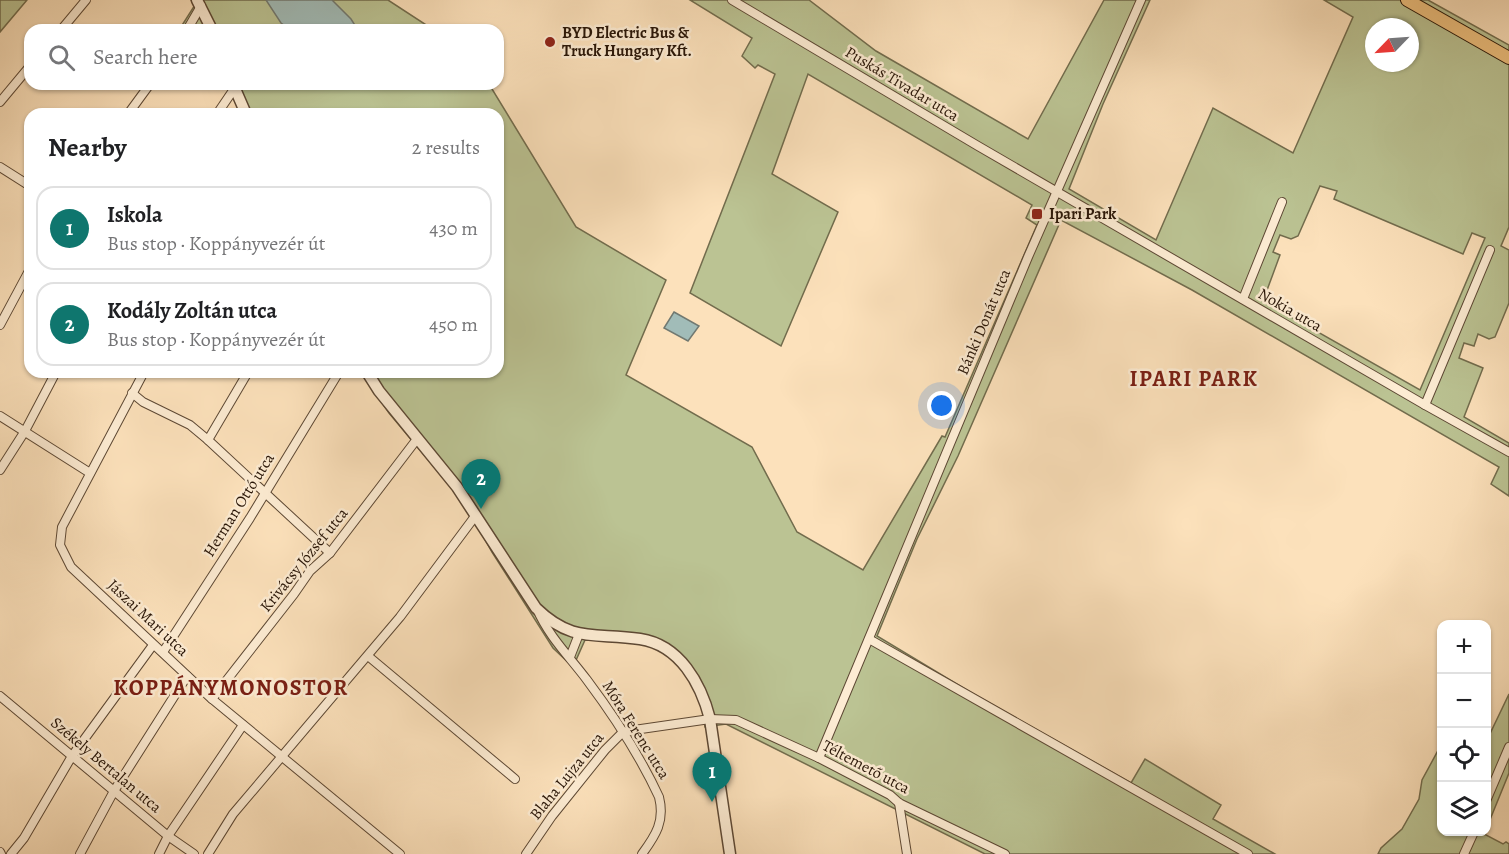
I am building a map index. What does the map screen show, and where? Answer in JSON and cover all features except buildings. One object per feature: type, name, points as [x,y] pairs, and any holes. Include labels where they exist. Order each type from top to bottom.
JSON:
[{"type":"main road","points":[[1407,0],[1509,58]]},
{"type":"street","points":[[66,24],[86,0]]},
{"type":"street","name":"Puskás Tivadar utca","points":[[732,0],[1058,191]]},
{"type":"street","name":"Bánki Donát utca","points":[[819,758],[995,334],[1141,0]]},
{"type":"street","points":[[190,24],[199,3]]},
{"type":"street","points":[[199,3],[209,24]]},
{"type":"street","points":[[0,102],[24,73]]},
{"type":"street","points":[[132,108],[146,90]]},
{"type":"street","points":[[220,108],[231,90]]},
{"type":"street","points":[[236,90],[243,108]]},
{"type":"street","points":[[0,167],[24,182]]},
{"type":"street","name":"Nokia utca","points":[[1058,191],[1509,452]]},
{"type":"street","points":[[1243,299],[1282,202]]},
{"type":"street","points":[[1425,405],[1490,250]]},
{"type":"street","points":[[0,325],[24,280]]},
{"type":"street","points":[[0,470],[25,431],[53,378]]},
{"type":"street","name":"Jászai Mari utca","points":[[141,378],[62,527],[60,545],[71,567],[212,699],[400,854]]},
{"type":"street","points":[[208,440],[244,378]]},
{"type":"street","name":"Herman Ottó utca","points":[[164,652],[335,378]]},
{"type":"street","points":[[371,378],[417,439],[457,487],[536,608],[556,624],[579,634],[642,639],[657,644],[674,655],[694,677],[705,700],[710,719],[730,854]]},
{"type":"street","points":[[132,393],[143,402],[190,425],[330,553]]},
{"type":"street","points":[[0,417],[90,473]]},
{"type":"street","name":"Krivácsy József utca","points":[[212,699],[310,571],[330,553],[417,439]]},
{"type":"street","points":[[207,854],[233,814],[400,617],[476,515]]},
{"type":"street","name":"Móra Ferenc utca","points":[[536,608],[549,634],[570,657],[624,732],[654,786],[662,807],[658,829],[642,854]]},
{"type":"street","points":[[570,657],[579,634]]},
{"type":"street","points":[[869,639],[1248,854]]},
{"type":"street","points":[[11,854],[24,838],[72,756],[153,645]]},
{"type":"street","points":[[368,656],[515,779]]},
{"type":"street","points":[[80,854],[114,791],[187,676]]},
{"type":"street","name":"Székely Bertalan utca","points":[[0,696],[168,836],[194,854]]},
{"type":"street","name":"Blaha Lujza utca","points":[[526,854],[605,750],[624,732],[710,719]]},
{"type":"street","name":"Téltemető utca","points":[[710,719],[744,723],[819,758],[890,795],[899,803],[1001,853]]},
{"type":"street","points":[[159,854],[168,836],[243,725]]},
{"type":"street","points":[[1491,789],[1509,747]]},
{"type":"street","points":[[899,803],[907,854]]},
{"type":"street","points":[[1464,854],[1472,836]]},
{"type":"green space","points":[[0,0],[27,0],[0,32]]},
{"type":"green space","points":[[191,0],[388,0],[425,24],[183,24],[195,5]]},
{"type":"green space","points":[[690,0],[809,0],[876,51],[1028,139],[1104,0],[1150,0],[1103,104],[1069,189],[1156,240],[1213,108],[1293,153],[1353,17],[1324,0],[1428,0],[1509,45],[1509,227],[1501,246],[1509,250],[1509,303],[1495,337],[1489,339],[1478,334],[1474,346],[1464,343],[1459,358],[1483,368],[1464,417],[1509,443],[1509,496],[1491,484],[1499,467],[1192,290],[1061,220],[958,456],[917,539],[877,636],[970,692],[1131,783],[1145,759],[1221,805],[1213,819],[1275,854],[985,854],[726,724],[705,727],[701,699],[692,681],[670,657],[651,646],[628,641],[585,640],[573,667],[553,648],[492,552],[466,505],[389,413],[365,378],[504,378],[504,109],[576,227],[666,280],[626,375],[752,447],[797,532],[863,570],[942,436],[945,437],[1037,225],[1026,218],[1032,205],[808,74],[772,174],[838,212],[781,346],[690,293],[775,74],[758,65],[755,68],[742,56],[752,38]],"holes":[[[1320,186],[1337,191],[1334,199],[1463,254],[1472,233],[1485,238],[1420,390],[1263,301],[1280,255],[1273,252],[1280,235],[1291,239],[1298,236]]]},
{"type":"green space","points":[[231,90],[493,90],[504,108],[239,108]]},
{"type":"green space","points":[[1509,694],[1509,773],[1491,817],[1491,782],[1491,732]]},
{"type":"green space","points":[[1437,752],[1437,836],[1488,836],[1503,844],[1506,842],[1509,844],[1509,854],[1378,854],[1381,848],[1402,829],[1419,799],[1422,780]]},
{"type":"water","points":[[266,0],[332,0],[354,24],[282,24]]},
{"type":"water","points":[[674,312],[699,326],[688,341],[664,328]]},
{"type":"place","name":"BYD Electric Bus & Truck Hungary Kft.","points":[[550,42]]},
{"type":"place","name":"Ipari Park","points":[[1037,214]]},
{"type":"place","name":"Kodály Zoltán utca","points":[[481,509]]},
{"type":"place","name":"Iskola","points":[[712,802]]},
{"type":"district","name":"IPARI PARK","points":[[1194,379]]},
{"type":"district","name":"KOPPÁNYMONOSTOR","points":[[231,688]]}]
